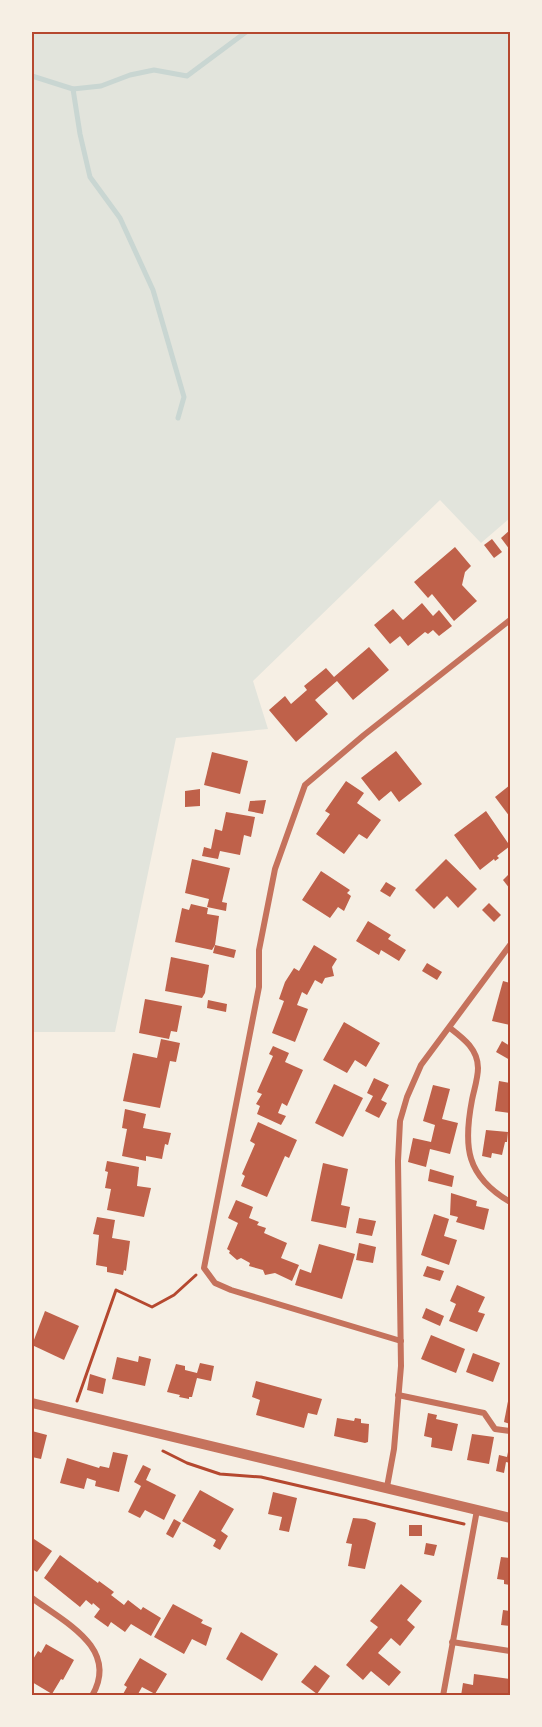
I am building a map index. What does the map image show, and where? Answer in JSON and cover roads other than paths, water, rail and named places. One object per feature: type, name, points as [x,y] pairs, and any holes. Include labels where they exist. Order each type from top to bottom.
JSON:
[{"type":"street","points":[[401,1341],[231,1290],[216,1283],[204,1268],[259,987],[259,950],[275,869],[305,785],[364,735],[510,620]]},
{"type":"street","points":[[387,1487],[394,1449],[401,1341],[398,1161],[400,1121],[407,1097],[421,1065],[510,945]]},
{"type":"street","points":[[450,1028],[465,1039],[474,1052],[478,1067],[466,1129],[470,1155],[479,1176],[510,1202]]},
{"type":"street","points":[[399,1395],[484,1413],[495,1429],[510,1431]]},
{"type":"street","points":[[32,1403],[510,1518]]},
{"type":"street","points":[[443,1695],[477,1510]]},
{"type":"street","points":[[32,1598],[90,1641],[98,1655],[101,1672],[92,1695]]},
{"type":"street","points":[[452,1642],[510,1651]]},
{"type":"waterway","points":[[32,76],[73,89],[101,86],[130,75],[154,70],[187,76],[246,32]]},
{"type":"waterway","points":[[73,89],[90,177],[120,218],[153,290],[184,397],[178,418]]}]
